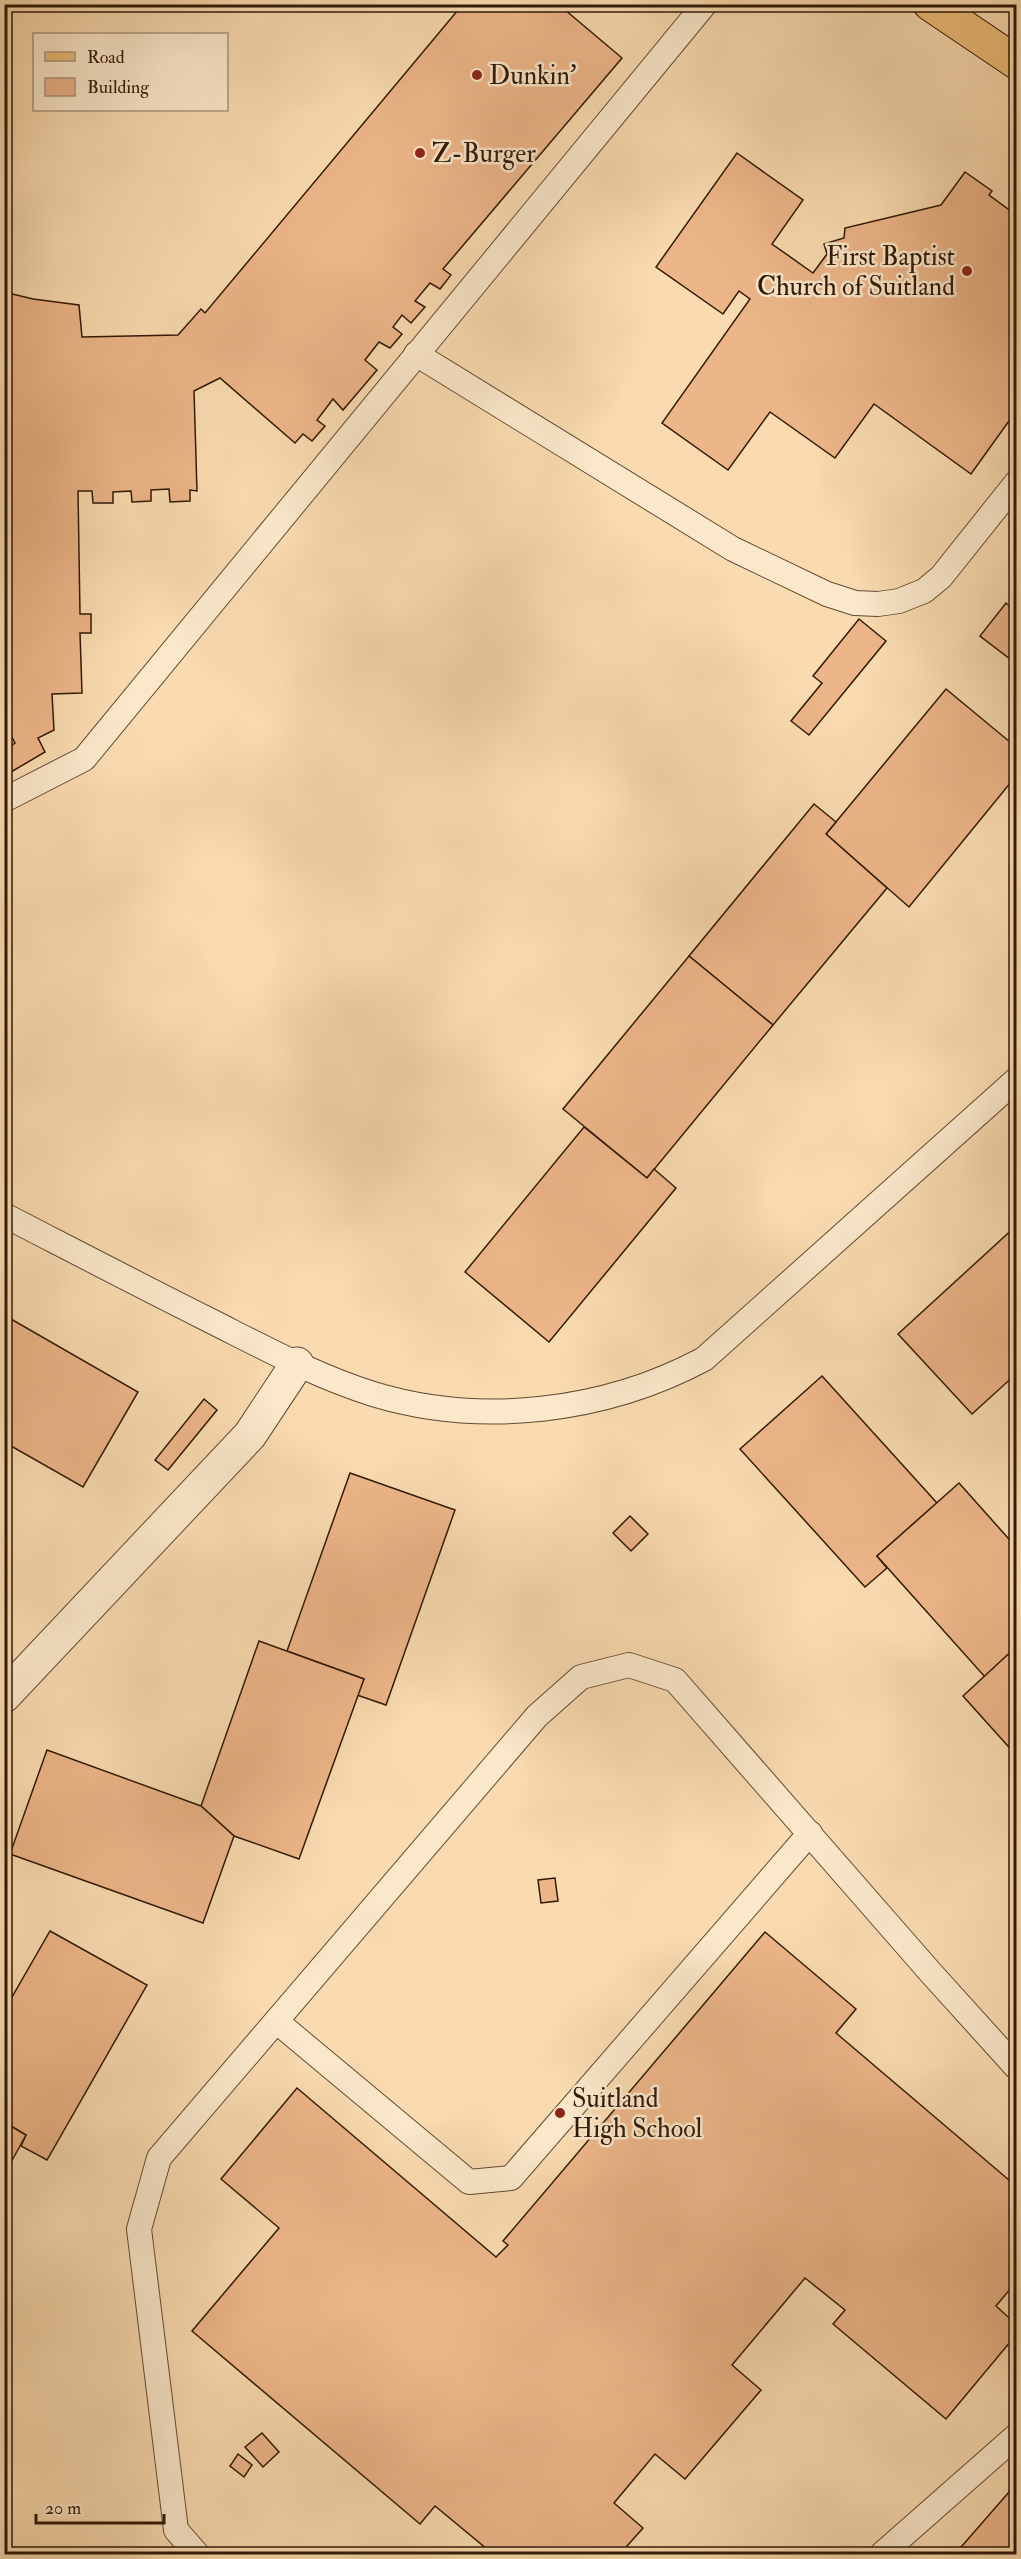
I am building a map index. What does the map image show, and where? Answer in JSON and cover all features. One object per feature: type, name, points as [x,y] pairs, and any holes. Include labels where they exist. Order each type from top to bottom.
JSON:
[{"type":"main road","points":[[930,4],[1017,62]]},
{"type":"street","points":[[4,1696],[250,1435],[297,1364]]},
{"type":"lane","points":[[4,800],[84,759],[705,4]]},
{"type":"lane","points":[[416,354],[733,549],[826,594],[855,603],[878,604],[899,601],[924,591],[941,577],[1017,483]]},
{"type":"lane","points":[[4,1215],[297,1364],[373,1394],[438,1407],[477,1411],[539,1409],[585,1402],[640,1387],[678,1373],[704,1359],[1017,1080]]},
{"type":"lane","points":[[197,2554],[176,2530],[139,2229],[159,2158],[537,1716],[581,1677],[629,1665],[675,1680],[931,1973],[1017,2067]]},
{"type":"lane","points":[[276,2021],[469,2182],[511,2178],[810,1833]]},
{"type":"lane","points":[[882,2554],[1017,2436]]},
{"type":"building","points":[[463,4],[558,4],[622,58],[443,269],[451,275],[440,289],[430,283],[415,301],[425,307],[411,323],[402,315],[393,327],[402,334],[390,348],[379,342],[365,360],[377,370],[343,410],[333,399],[317,420],[325,426],[312,441],[303,434],[295,443],[220,378],[194,391],[197,491],[190,490],[190,501],[170,502],[169,489],[151,490],[151,501],[132,502],[131,491],[113,492],[113,503],[93,503],[92,491],[78,491],[80,614],[91,614],[91,633],[80,633],[82,693],[52,694],[54,730],[38,738],[45,752],[11,772],[4,763],[4,751],[15,743],[4,723],[4,292],[33,299],[79,305],[82,337],[178,335],[201,309],[205,313]]},
{"type":"building","points":[[737,153],[803,200],[772,244],[813,273],[827,254],[824,244],[844,238],[845,228],[941,205],[965,172],[992,191],[989,195],[1016,215],[1016,415],[1014,414],[971,474],[874,404],[835,458],[770,412],[728,470],[662,423],[750,299],[739,291],[723,314],[656,267]]},
{"type":"building","points":[[1006,603],[1016,612],[1016,658],[1014,662],[980,636]]},
{"type":"building","points":[[859,619],[886,641],[809,735],[791,721],[822,683],[813,676]]},
{"type":"building","points":[[946,689],[1016,747],[1016,776],[909,907],[826,834]]},
{"type":"building","points":[[814,804],[836,822],[826,834],[887,888],[773,1025],[689,956]]},
{"type":"building","points":[[689,956],[773,1025],[647,1178],[563,1109]]},
{"type":"building","points":[[584,1127],[647,1178],[654,1169],[676,1188],[549,1342],[465,1272]]},
{"type":"building","points":[[1016,1226],[1016,1374],[972,1414],[898,1334]]},
{"type":"building","points":[[4,1315],[138,1392],[83,1487],[4,1442]]},
{"type":"building","points":[[822,1376],[937,1503],[877,1556],[887,1568],[865,1587],[740,1449]]},
{"type":"building","points":[[204,1399],[217,1410],[168,1470],[155,1460]]},
{"type":"building","points":[[350,1473],[455,1510],[386,1705],[357,1695],[364,1679],[287,1651]]},
{"type":"building","points":[[959,1483],[1016,1547],[1016,1647],[985,1677],[877,1556]]},
{"type":"building","points":[[630,1516],[648,1534],[631,1551],[613,1533]]},
{"type":"building","points":[[259,1641],[364,1679],[299,1859],[234,1836],[201,1806]]},
{"type":"building","points":[[1016,1647],[1016,1755],[963,1696]]},
{"type":"building","points":[[47,1750],[201,1806],[234,1836],[203,1923],[10,1854]]},
{"type":"building","points":[[555,1878],[558,1901],[541,1903],[538,1880]]},
{"type":"building","points":[[50,1931],[147,1985],[47,2160],[21,2146],[26,2135],[4,2122],[4,2011]]},
{"type":"building","points":[[765,1932],[856,2009],[836,2033],[1016,2186],[1016,2282],[996,2306],[1016,2324],[1016,2335],[946,2419],[833,2324],[845,2310],[805,2278],[732,2365],[761,2390],[685,2479],[655,2454],[614,2503],[643,2528],[620,2554],[493,2554],[435,2506],[420,2524],[192,2331],[279,2228],[221,2179],[297,2088],[496,2257],[508,2245],[503,2241]]},
{"type":"building","points":[[4,2122],[26,2135],[4,2175]]},
{"type":"building","points":[[262,2433],[279,2452],[263,2467],[245,2447]]},
{"type":"building","points":[[238,2454],[252,2465],[244,2477],[230,2466]]},
{"type":"building","points":[[1016,2484],[1016,2554],[955,2554]]},
{"type":"place","name":"Dunkin'","points":[[477,75]]},
{"type":"place","name":"Z-Burger","points":[[420,153]]},
{"type":"place","name":"First Baptist Church of Suitland","points":[[967,271]]},
{"type":"place","name":"Suitland High School","points":[[560,2113]]}]
